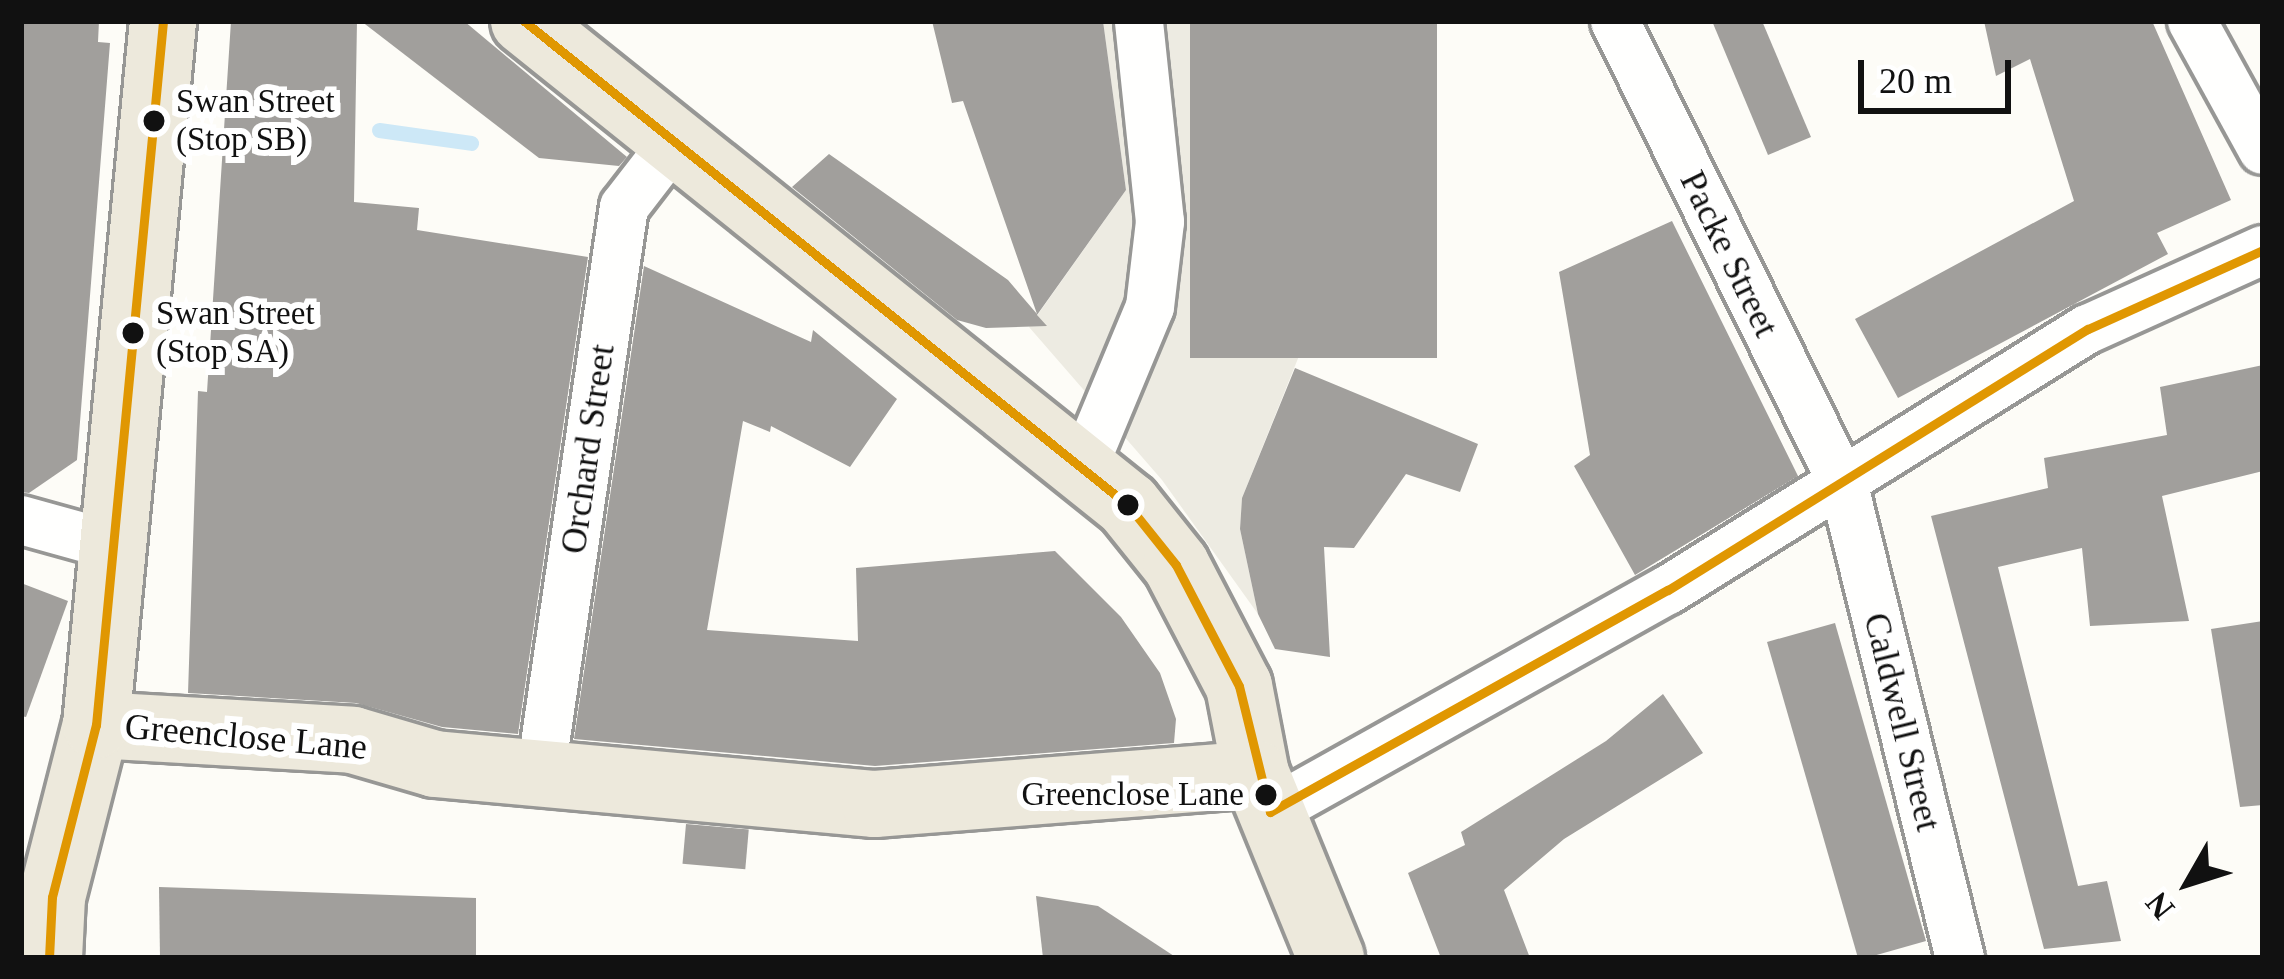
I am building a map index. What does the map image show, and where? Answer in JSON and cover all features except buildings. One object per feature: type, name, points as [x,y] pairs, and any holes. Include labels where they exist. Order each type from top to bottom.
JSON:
[{"type":"main road","points":[[50,958],[52,897],[95,725],[163,21]]},
{"type":"main road","points":[[524,21],[1085,463],[1176,565],[1239,686],[1263,793],[1330,958]]},
{"type":"main road","name":"Greenclose Lane","points":[[95,725],[353,740],[435,764],[875,803],[1263,793]]},
{"type":"street","points":[[1085,463],[1150,308],[1160,222],[1139,21]]},
{"type":"street","name":"Packe Street","points":[[1615,21],[1844,486]]},
{"type":"street","points":[[2192,21],[2263,150]]},
{"type":"street","name":"Orchard Street","points":[[542,771],[624,207],[674,142]]},
{"type":"street","points":[[1263,793],[1844,486],[2088,329],[2263,250]]},
{"type":"street","name":"Caldwell Street","points":[[1844,486],[1960,958]]},
{"type":"street","points":[[21,520],[115,546]]},
{"type":"shaded area","points":[[1103,21],[1190,21],[1238,354],[1303,346],[1242,498],[1240,529],[1258,614],[1162,480],[1029,327],[1126,190]]},
{"type":"waterway","points":[[379,130],[471,143]]},
{"type":"transit line","points":[[49,958],[52,897],[96,725],[163,21]]},
{"type":"transit line","points":[[524,21],[1128,505],[1176,565],[1239,686],[1270,812],[1668,590],[2088,329],[2263,250]]},
{"type":"place","name":"Swan Street (Stop SB)","points":[[154,121]]},
{"type":"place","name":"Swan Street (Stop SA)","points":[[133,333]]},
{"type":"place","name":"Greenclose Lane","points":[[1266,795]]}]
